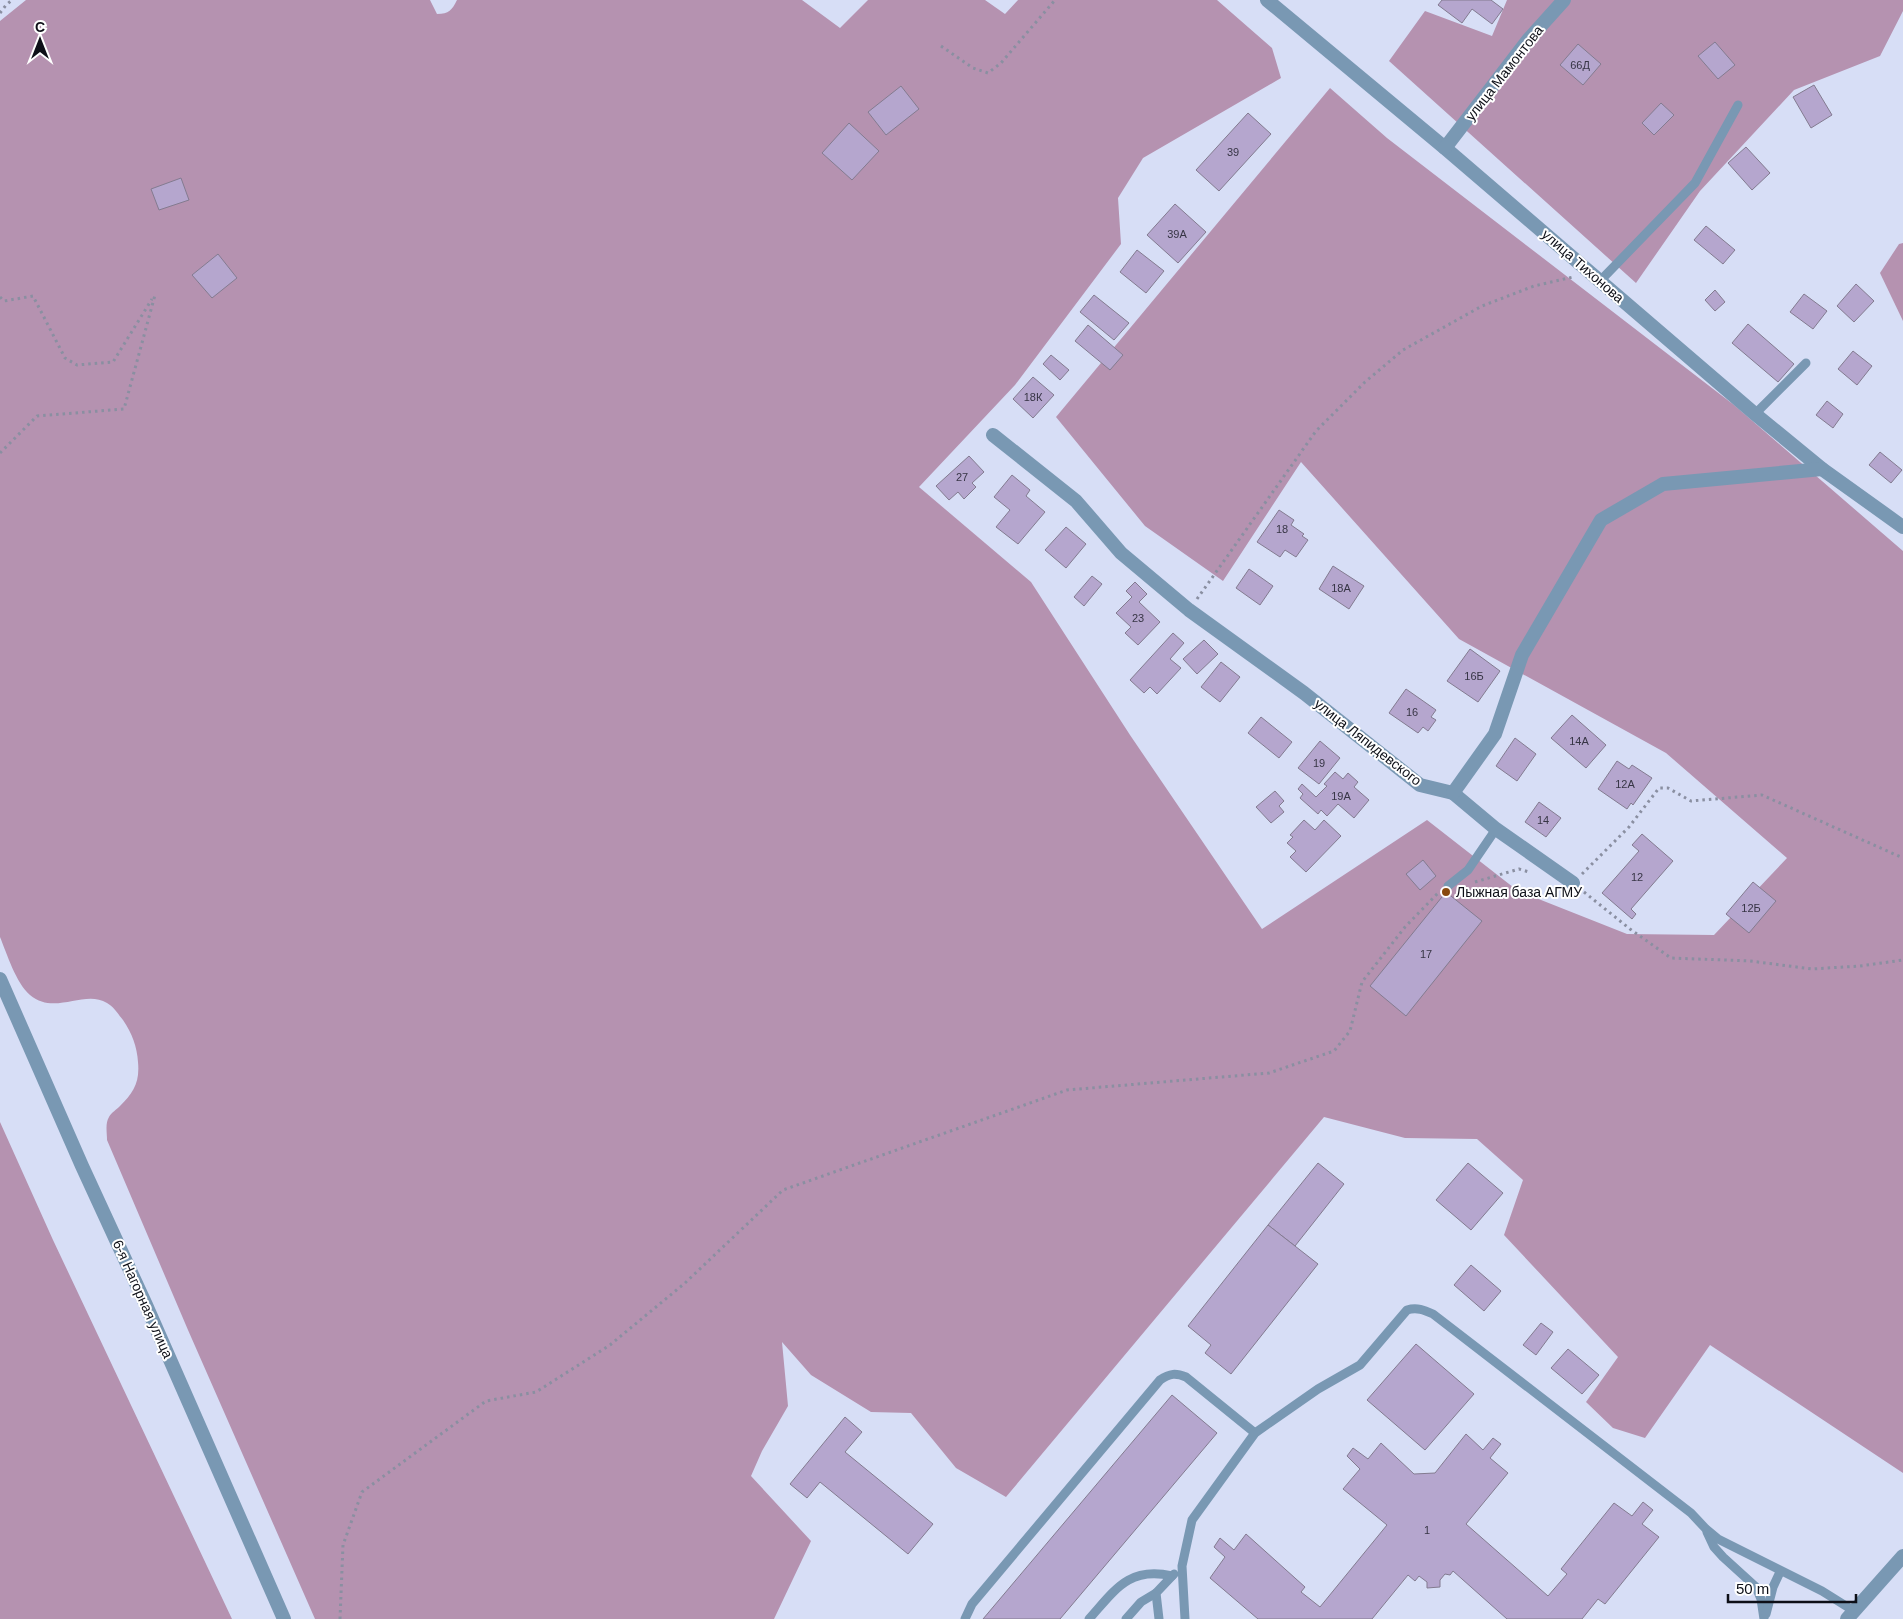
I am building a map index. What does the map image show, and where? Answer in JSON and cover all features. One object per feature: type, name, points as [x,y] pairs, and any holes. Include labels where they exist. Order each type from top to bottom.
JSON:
[{"type":"street","name":"улица Тихонова","points":[[1267,0],[1445,148],[1822,470],[1903,527]]},
{"type":"street","name":"улица Мамонтова","points":[[1445,148],[1528,40],[1564,0]]},
{"type":"street","name":"улица Ляпидевского","points":[[993,435],[1076,501],[1121,553],[1189,610],[1304,693],[1420,785],[1454,793],[1496,829],[1573,884]]},
{"type":"street","points":[[1454,793],[1495,734],[1522,655],[1601,520],[1663,484],[1822,470]]},
{"type":"street","name":"6-я Нагорная улица","points":[[0,980],[284,1619]]},
{"type":"street","points":[[1850,1615],[1903,1556]]},
{"type":"lane","points":[[1596,277],[1696,183],[1738,105]]},
{"type":"lane","points":[[1755,414],[1806,363]]},
{"type":"lane","points":[[1448,886],[1468,870],[1496,829]]},
{"type":"lane","points":[[1185,1619],[1182,1566],[1192,1520],[1255,1432],[1318,1389],[1360,1365],[1407,1310],[1413,1308],[1422,1309],[1433,1314],[1683,1507],[1718,1539],[1780,1572],[1822,1591],[1850,1615]]},
{"type":"lane","points":[[965,1619],[972,1604],[1160,1380],[1168,1375],[1177,1374],[1186,1378],[1255,1432]]},
{"type":"lane","points":[[1706,1529],[1714,1547],[1756,1587],[1761,1599],[1765,1619]]},
{"type":"lane","points":[[1126,1619],[1141,1602],[1156,1593],[1182,1566]]},
{"type":"lane","points":[[1765,1619],[1773,1587],[1780,1572]]},
{"type":"lane","points":[[1089,1619],[1122,1583],[1134,1576],[1149,1574],[1172,1576]]},
{"type":"lane","points":[[1156,1593],[1159,1619]]},
{"type":"path","points":[[0,13],[12,0]]},
{"type":"path","points":[[942,46],[972,68],[988,73],[1001,63],[1055,0]]},
{"type":"path","points":[[1189,610],[1316,431],[1365,382],[1403,350],[1482,306],[1534,286],[1565,278],[1596,277]]},
{"type":"path","points":[[0,297],[4,301],[33,296],[65,358],[77,365],[113,362],[155,295],[124,409],[37,416],[0,453]]},
{"type":"path","points":[[1903,858],[1762,795],[1690,802],[1668,788],[1659,788],[1629,827],[1573,884],[1630,929],[1671,958],[1750,961],[1812,969],[1860,966],[1903,960]]},
{"type":"path","points":[[340,1619],[343,1545],[362,1492],[486,1401],[536,1392],[610,1344],[685,1283],[783,1190],[1066,1090],[1269,1073],[1334,1051],[1350,1031],[1362,982],[1405,927],[1436,895],[1448,886],[1461,888],[1480,880],[1519,869],[1537,874]]},
{"type":"shaded area","points":[[26,0],[430,0],[437,14],[450,11],[457,0],[802,0],[840,28],[868,0],[985,0],[1005,14],[1018,0],[1217,0],[1272,48],[1281,78],[1143,158],[1118,198],[1121,244],[1015,385],[919,487],[1031,582],[1130,735],[1262,929],[1427,820],[1518,891],[1627,934],[1714,935],[1787,858],[1666,753],[1459,639],[1301,462],[1223,581],[1145,526],[1056,417],[1330,88],[1387,138],[1734,405],[1903,551],[1903,1473],[1710,1345],[1645,1438],[1613,1428],[1586,1402],[1618,1357],[1504,1235],[1523,1180],[1477,1139],[1405,1138],[1324,1117],[1006,1497],[956,1468],[911,1413],[871,1412],[811,1375],[782,1342],[788,1406],[762,1451],[751,1476],[811,1541],[774,1619],[315,1619],[107,1140],[108,1119],[129,1097],[137,1082],[137,1056],[131,1035],[123,1020],[114,1009],[98,999],[49,1003],[40,1001],[30,995],[16,976],[0,937],[0,21]]},
{"type":"shaded area","points":[[1507,0],[1903,0],[1903,11],[1880,56],[1794,90],[1700,191],[1636,283],[1389,61],[1425,11],[1492,36]]},
{"type":"shaded area","points":[[1903,243],[1903,321],[1880,273],[1899,244]]},
{"type":"shaded area","points":[[0,1122],[53,1240],[232,1619],[0,1619]]},
{"type":"building","points":[[1442,0],[1491,0],[1503,9],[1492,24],[1472,9],[1462,23],[1438,5]]},
{"type":"building","points":[[1715,42],[1735,65],[1718,79],[1698,56]]},
{"type":"building","points":[[1578,44],[1601,64],[1583,85],[1560,65]]},
{"type":"building","points":[[1814,85],[1832,115],[1811,128],[1793,97]]},
{"type":"building","points":[[901,86],[919,109],[886,135],[868,112]]},
{"type":"building","points":[[1661,103],[1674,115],[1654,135],[1642,123]]},
{"type":"building","points":[[1248,113],[1271,134],[1219,191],[1196,170]]},
{"type":"building","points":[[849,123],[879,151],[852,180],[822,153]]},
{"type":"building","points":[[1746,147],[1770,173],[1752,190],[1728,163]]},
{"type":"building","points":[[181,178],[189,200],[159,210],[151,189]]},
{"type":"building","points":[[1175,204],[1206,232],[1178,263],[1147,235]]},
{"type":"building","points":[[1706,226],[1735,250],[1723,264],[1694,240]]},
{"type":"building","points":[[1137,250],[1164,271],[1146,293],[1120,272]]},
{"type":"building","points":[[218,254],[237,278],[212,298],[192,275]]},
{"type":"building","points":[[1856,284],[1874,301],[1854,322],[1837,306]]},
{"type":"building","points":[[1715,290],[1725,302],[1715,311],[1705,300]]},
{"type":"building","points":[[1804,294],[1827,311],[1813,329],[1790,312]]},
{"type":"building","points":[[1094,295],[1129,323],[1114,340],[1080,312]]},
{"type":"building","points":[[1748,324],[1794,364],[1778,382],[1732,343]]},
{"type":"building","points":[[1088,325],[1123,355],[1110,370],[1075,341]]},
{"type":"building","points":[[1853,351],[1872,366],[1857,385],[1838,369]]},
{"type":"building","points":[[1051,355],[1069,370],[1060,380],[1043,364]]},
{"type":"building","points":[[1033,377],[1054,395],[1033,418],[1013,399]]},
{"type":"building","points":[[1827,401],[1843,414],[1833,428],[1816,415]]},
{"type":"building","points":[[1880,452],[1902,470],[1891,483],[1869,465]]},
{"type":"building","points":[[969,456],[984,472],[972,483],[976,487],[964,499],[958,492],[949,500],[936,486]]},
{"type":"building","points":[[1012,475],[1030,490],[1026,496],[1045,512],[1018,544],[996,527],[1010,510],[994,497]]},
{"type":"building","points":[[1279,510],[1294,520],[1291,525],[1304,534],[1302,536],[1308,540],[1296,557],[1285,550],[1280,557],[1257,542]]},
{"type":"building","points":[[1066,527],[1086,544],[1066,568],[1045,550]]},
{"type":"building","points":[[1333,566],[1364,586],[1349,609],[1319,589]]},
{"type":"building","points":[[1249,569],[1273,586],[1260,605],[1236,588]]},
{"type":"building","points":[[1092,576],[1102,584],[1084,606],[1074,597]]},
{"type":"building","points":[[1135,582],[1147,594],[1139,602],[1160,622],[1138,645],[1125,633],[1131,627],[1116,613],[1132,597],[1126,591]]},
{"type":"building","points":[[1173,633],[1184,643],[1170,659],[1181,668],[1157,694],[1150,687],[1144,693],[1130,680]]},
{"type":"building","points":[[1204,640],[1218,654],[1197,674],[1183,659]]},
{"type":"building","points":[[1470,649],[1500,671],[1478,702],[1447,681]]},
{"type":"building","points":[[1221,662],[1240,677],[1220,702],[1201,687]]},
{"type":"building","points":[[1406,689],[1436,710],[1431,717],[1436,720],[1428,731],[1423,727],[1418,733],[1389,713]]},
{"type":"building","points":[[1572,715],[1606,745],[1586,768],[1551,738]]},
{"type":"building","points":[[1261,717],[1292,742],[1279,758],[1248,733]]},
{"type":"building","points":[[1515,738],[1536,754],[1517,781],[1496,766]]},
{"type":"building","points":[[1320,741],[1340,758],[1319,784],[1298,768]]},
{"type":"building","points":[[1617,761],[1629,769],[1632,765],[1652,778],[1633,805],[1631,803],[1627,809],[1598,789]]},
{"type":"building","points":[[1335,772],[1343,779],[1348,773],[1358,782],[1354,787],[1369,800],[1354,818],[1338,804],[1327,816],[1321,810],[1318,814],[1300,798],[1303,794],[1298,789],[1302,784],[1316,797],[1327,786],[1324,784]]},
{"type":"building","points":[[1275,791],[1284,801],[1279,806],[1284,812],[1271,823],[1256,807]]},
{"type":"building","points":[[1539,802],[1561,818],[1546,837],[1525,822]]},
{"type":"building","points":[[1304,820],[1315,830],[1324,820],[1341,836],[1306,872],[1290,857],[1296,851],[1287,843],[1293,837],[1290,835]]},
{"type":"building","points":[[1642,834],[1673,861],[1631,909],[1636,914],[1632,919],[1602,893],[1639,851],[1632,845]]},
{"type":"building","points":[[1423,860],[1436,876],[1420,890],[1406,874]]},
{"type":"building","points":[[1753,882],[1776,901],[1749,933],[1726,914]]},
{"type":"building","points":[[1446,892],[1482,921],[1406,1016],[1370,986]]},
{"type":"building","points":[[1318,1163],[1344,1184],[1295,1246],[1268,1225]]},
{"type":"building","points":[[1468,1163],[1503,1193],[1471,1230],[1436,1200]]},
{"type":"building","points":[[1268,1225],[1318,1264],[1231,1374],[1205,1353],[1211,1345],[1188,1326]]},
{"type":"building","points":[[1471,1265],[1501,1291],[1484,1311],[1454,1285]]},
{"type":"building","points":[[1541,1323],[1553,1332],[1536,1355],[1523,1345]]},
{"type":"building","points":[[1416,1344],[1474,1394],[1425,1450],[1367,1400]]},
{"type":"building","points":[[1568,1349],[1599,1375],[1582,1394],[1551,1368]]},
{"type":"building","points":[[1172,1395],[1217,1433],[1060,1619],[983,1619]]},
{"type":"building","points":[[845,1417],[862,1432],[845,1452],[933,1524],[908,1554],[820,1482],[807,1498],[790,1484]]},
{"type":"building","points":[[1466,1434],[1483,1450],[1493,1438],[1501,1444],[1490,1458],[1508,1473],[1466,1524],[1548,1596],[1567,1574],[1561,1569],[1614,1503],[1632,1516],[1643,1502],[1653,1510],[1642,1524],[1659,1537],[1605,1604],[1598,1599],[1582,1619],[1507,1619],[1453,1571],[1450,1575],[1445,1574],[1440,1580],[1440,1587],[1427,1588],[1427,1582],[1419,1576],[1415,1581],[1408,1575],[1372,1619],[1258,1619],[1210,1578],[1225,1557],[1214,1547],[1220,1538],[1234,1550],[1246,1534],[1305,1587],[1301,1592],[1320,1607],[1387,1525],[1343,1489],[1360,1469],[1347,1456],[1353,1448],[1368,1459],[1381,1443],[1414,1474],[1435,1473]]},
{"type":"place","name":"Лыжная база АГМУ","points":[[1446,892]]}]
